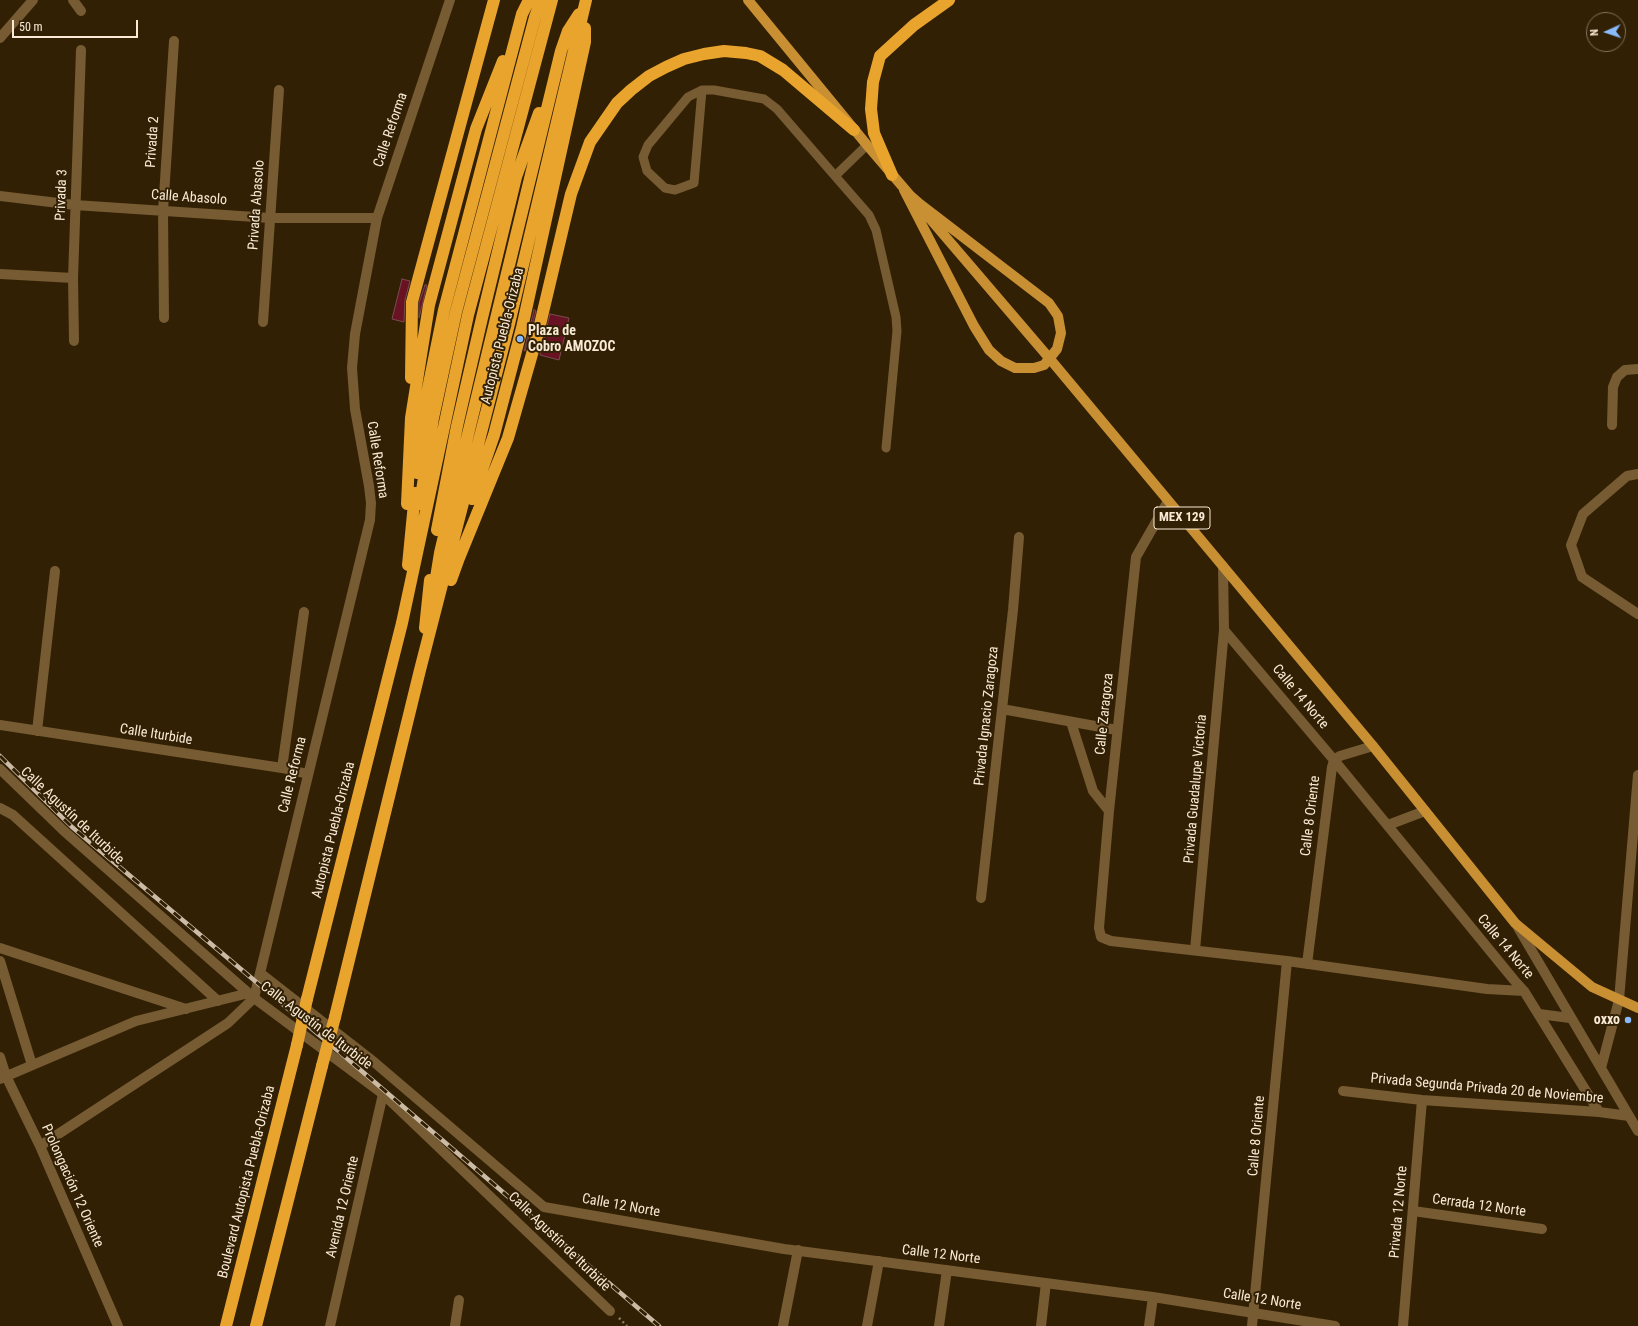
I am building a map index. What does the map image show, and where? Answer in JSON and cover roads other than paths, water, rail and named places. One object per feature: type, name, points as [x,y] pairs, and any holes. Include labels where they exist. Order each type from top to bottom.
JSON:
[{"type":"highway","points":[[411,418],[412,302],[494,0]]},
{"type":"highway","name":"Autopista Puebla-Orizaba","points":[[402,623],[411,418],[429,305],[476,129],[529,0]]},
{"type":"highway","name":"Autopista Puebla-Orizaba","points":[[402,623],[433,418],[456,312],[534,17],[541,0]]},
{"type":"highway","name":"Autopista Puebla-Orizaba","points":[[297,1045],[307,999],[402,623],[468,315],[552,0]]},
{"type":"highway","points":[[892,175],[874,133],[871,109],[873,82],[880,56],[914,25],[949,0]]},
{"type":"highway","name":"Autopista Puebla-Orizaba","points":[[420,670],[433,552],[458,426],[516,177],[568,31],[586,1]]},
{"type":"highway","name":"Autopista Puebla-Orizaba","points":[[256,1326],[335,1016],[420,670],[509,324],[586,1]]},
{"type":"highway","name":"Autopista Puebla-Orizaba","points":[[402,623],[422,418],[444,310],[522,14]]},
{"type":"highway","points":[[420,670],[458,558],[508,438],[538,333],[571,194],[590,142],[617,103],[649,76],[684,59],[724,51],[746,53],[760,56],[783,70],[854,130]]},
{"type":"highway","name":"Boulevard Autopista Puebla-Orizaba","points":[[226,1326],[297,1045]]},
{"type":"main road","name":"MEX 129","points":[[748,0],[904,190],[1050,359],[1373,746],[1515,923],[1592,987],[1638,1008]]},
{"type":"main road","points":[[904,190],[1048,303],[1058,316],[1061,333],[1057,349],[1044,365],[1034,368],[1015,368],[1001,361],[989,350],[974,326],[904,190]]},
{"type":"street","points":[[0,38],[34,0]]},
{"type":"street","points":[[73,0],[81,11]]},
{"type":"street","name":"Calle Reforma","points":[[252,995],[260,973],[370,520],[371,503],[369,486],[355,409],[352,368],[355,334],[376,218],[450,0]]},
{"type":"street","name":"Privada 2","points":[[164,318],[163,210],[174,41]]},
{"type":"street","name":"Privada 3","points":[[74,341],[73,278],[81,50]]},
{"type":"street","name":"Privada Abasolo","points":[[262,322],[279,90]]},
{"type":"street","name":"Calle Abasolo","points":[[0,196],[75,205],[270,218],[376,218]]},
{"type":"street","points":[[0,274],[73,278]]},
{"type":"street","points":[[1612,425],[1613,387],[1617,377],[1625,370],[1638,369]]},
{"type":"street","points":[[1638,474],[1627,476],[1583,514],[1571,545],[1582,578],[1638,614]]},
{"type":"street","name":"Calle Zaragoza","points":[[1101,937],[1099,928],[1117,730],[1136,557],[1168,501]]},
{"type":"street","name":"Privada Ignacio Zaragoza","points":[[981,898],[1019,537]]},
{"type":"street","name":"Privada Guadalupe Victoria","points":[[1195,950],[1224,630],[1222,566]]},
{"type":"street","points":[[37,731],[55,571]]},
{"type":"street","points":[[282,768],[304,612]]},
{"type":"street","name":"Calle 14 Norte","points":[[1224,630],[1334,760],[1524,991]]},
{"type":"street","points":[[1002,709],[1117,730]]},
{"type":"street","points":[[1071,722],[1092,791],[1110,811]]},
{"type":"street","name":"Calle Iturbide","points":[[0,726],[282,768],[308,774]]},
{"type":"street","name":"Calle 8 Oriente","points":[[1307,964],[1334,760],[1340,756],[1373,746]]},
{"type":"street","name":"Calle Agustín de Iturbide","points":[[0,769],[64,831],[252,995],[383,1094],[610,1311]]},
{"type":"street","points":[[1601,1068],[1620,1000],[1638,775]]},
{"type":"street","points":[[0,808],[13,815],[218,1001]]},
{"type":"street","points":[[1388,825],[1425,811]]},
{"type":"street","points":[[1515,923],[1638,1131]]},
{"type":"street","name":"Calle 14 Norte","points":[[1101,937],[1111,941],[1287,961],[1487,988],[1524,991]]},
{"type":"street","points":[[0,948],[186,1009]]},
{"type":"street","points":[[0,961],[32,1065]]},
{"type":"street","name":"Calle 8 Oriente","points":[[1252,1326],[1287,961]]},
{"type":"street","name":"Calle 12 Norte","points":[[260,973],[374,1062],[544,1208],[798,1250],[1153,1297],[1332,1326]]},
{"type":"street","points":[[1524,991],[1599,1112]]},
{"type":"street","points":[[3,1077],[136,1021],[218,1001],[252,995]]},
{"type":"street","points":[[40,1146],[228,1023],[252,995]]},
{"type":"street","points":[[1539,1014],[1570,1018]]},
{"type":"street","name":"Prolongación 12 Oriente","points":[[0,1057],[3,1077],[40,1146],[118,1326]]},
{"type":"street","name":"Privada Segunda Privada 20 de Noviembre","points":[[1343,1091],[1422,1100],[1599,1112],[1629,1116]]},
{"type":"street","name":"Avenida 12 Oriente","points":[[330,1326],[383,1094]]},
{"type":"street","name":"Privada 12 Norte","points":[[1403,1326],[1422,1100]]},
{"type":"street","name":"Cerrada 12 Norte","points":[[1413,1211],[1542,1229]]},
{"type":"street","points":[[783,1326],[798,1250]]},
{"type":"street","points":[[867,1326],[878,1261]]},
{"type":"street","points":[[939,1326],[946,1270]]},
{"type":"street","points":[[1041,1326],[1046,1283]]},
{"type":"street","points":[[1149,1326],[1153,1297]]},
{"type":"street","points":[[455,1326],[459,1300]]},
{"type":"lane","points":[[702,90],[694,183],[675,190],[665,188],[647,171],[643,157],[648,145],[688,97],[702,90],[714,90],[764,99],[777,108],[869,215],[876,230],[896,317],[897,331],[886,448]]},
{"type":"lane","points":[[835,176],[867,145]]},
{"type":"railway","points":[[0,756],[72,827],[343,1055],[659,1326]]},
{"type":"place","name":"Plaza de Cobro AMOZOC","points":[[520,339]]},
{"type":"place","name":"oxxo","points":[[1628,1020]]}]
